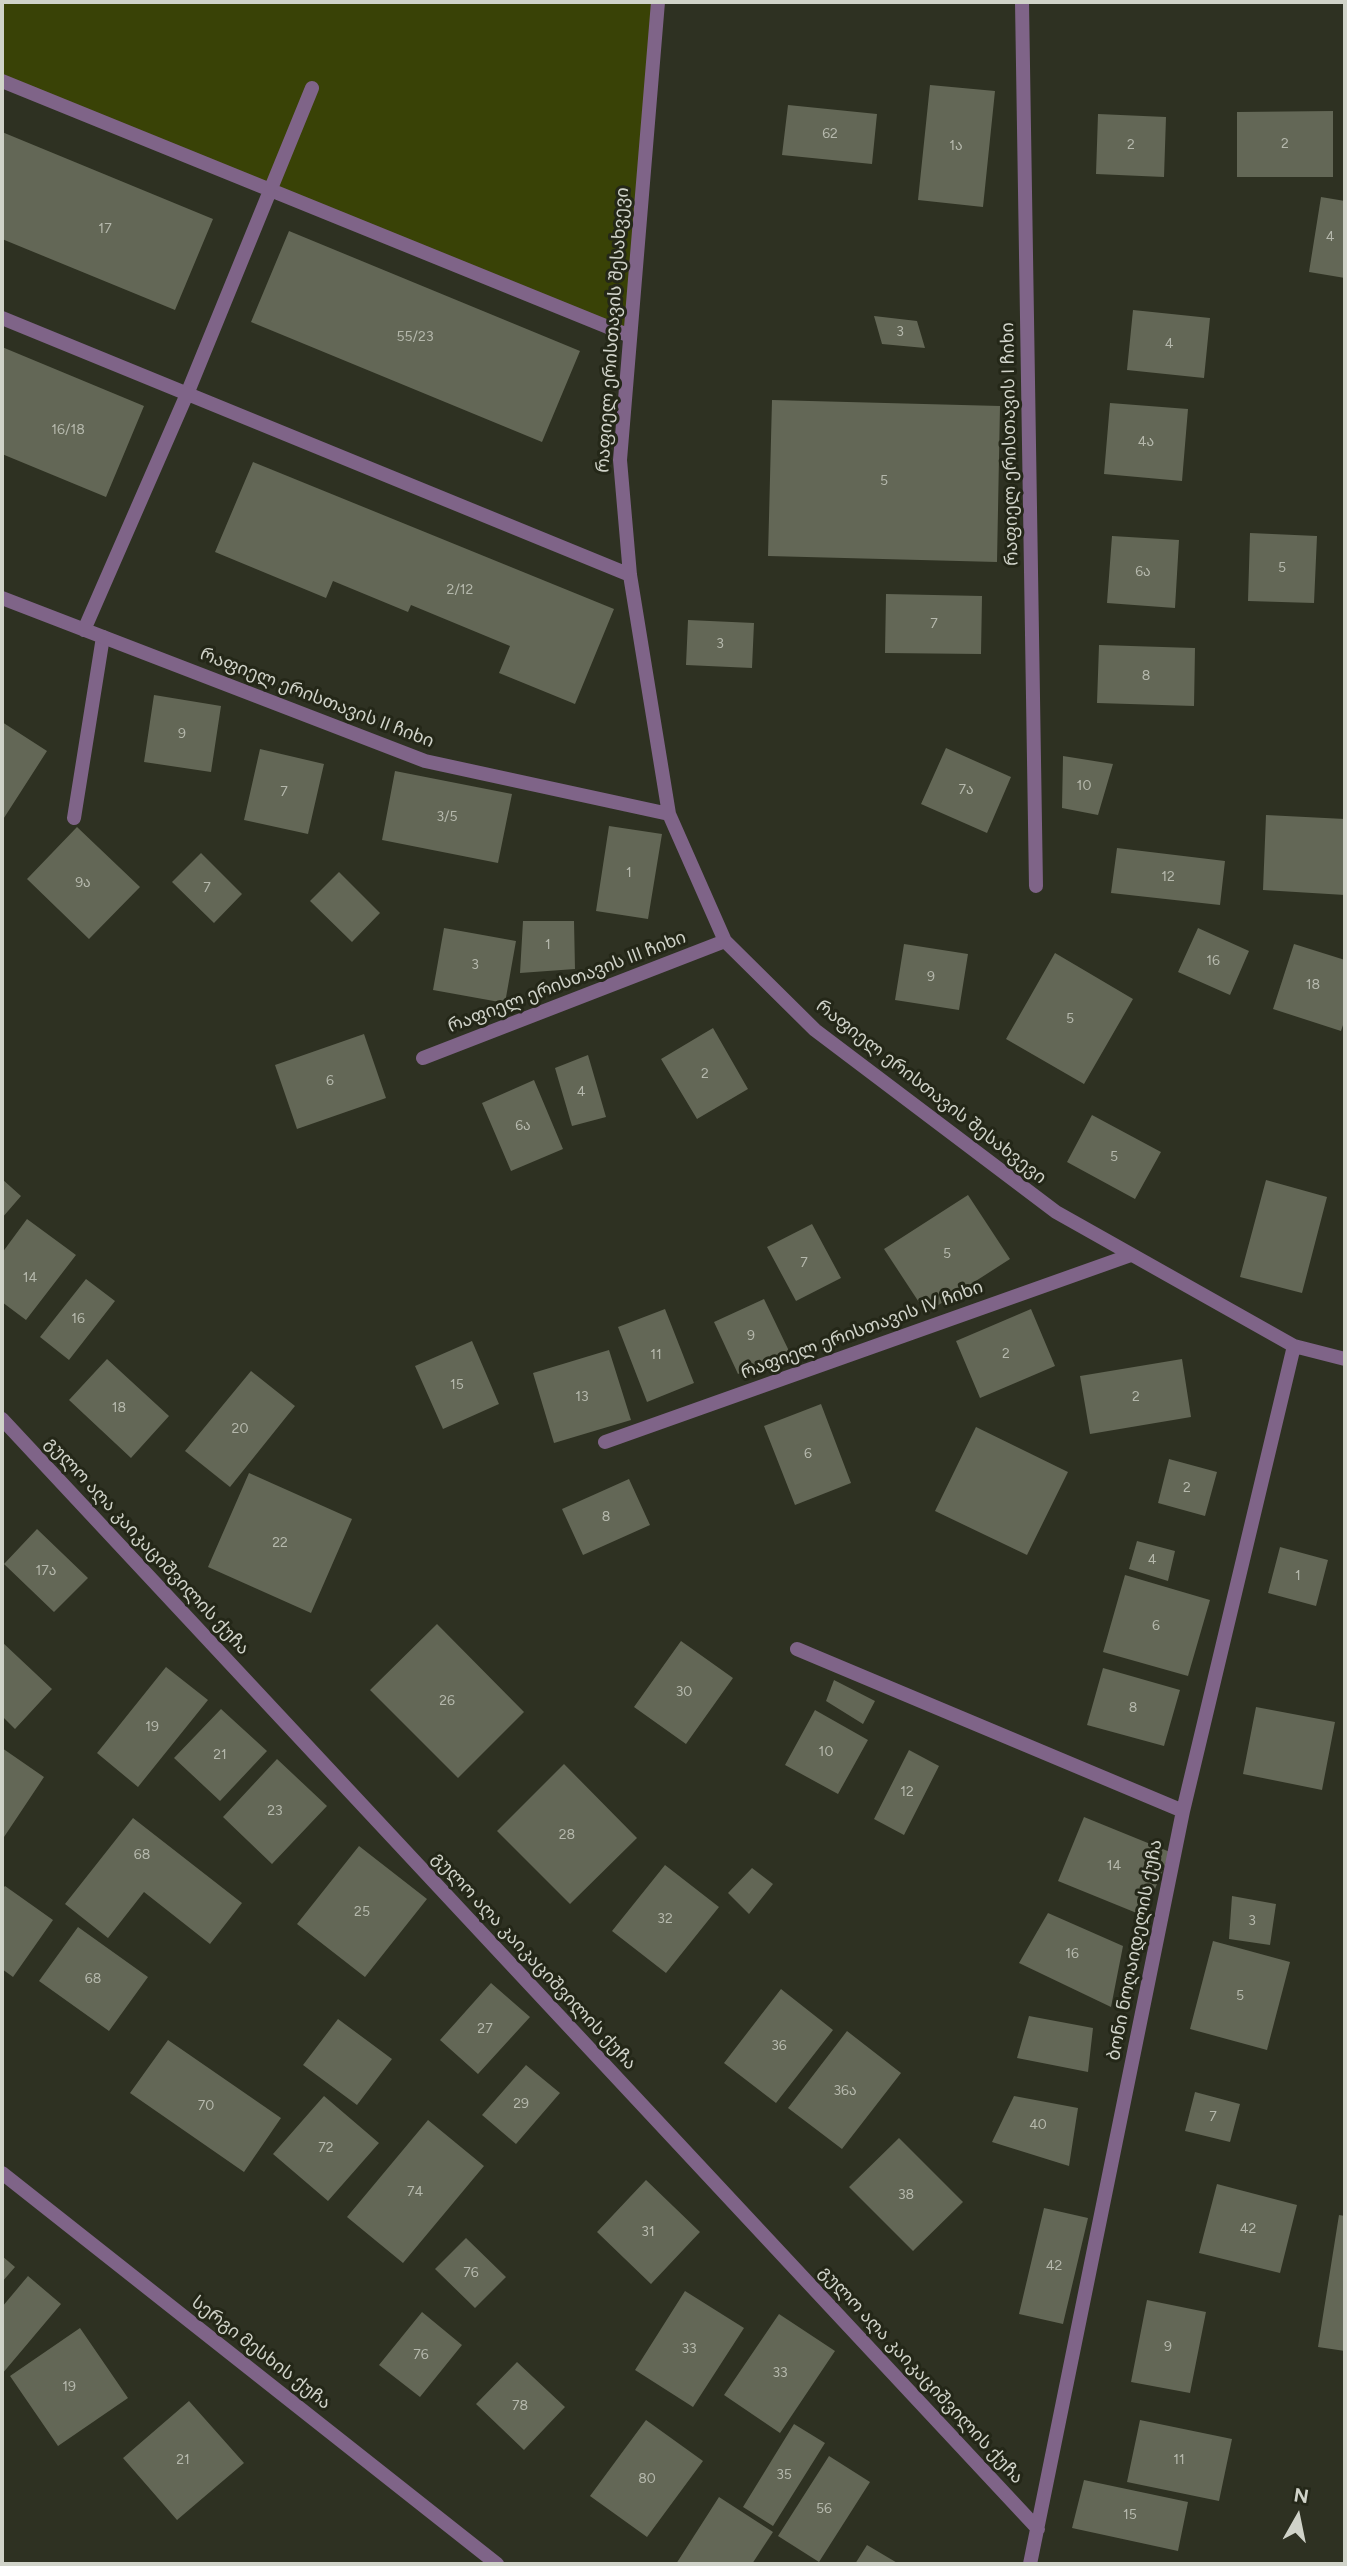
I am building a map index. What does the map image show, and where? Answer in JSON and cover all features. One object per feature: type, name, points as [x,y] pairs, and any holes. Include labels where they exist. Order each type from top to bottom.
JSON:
[{"type":"street","name":"რაფიელ ერისთავის შესახვევი","points":[[659,2],[620,460],[629,575],[669,814],[725,941],[826,1038],[1056,1212],[1294,1346],[1345,1359]]},
{"type":"street","name":"რაფიელ ერისთავის I ჩიხი","points":[[1022,2],[1036,886]]},
{"type":"street","points":[[2,81],[630,336]]},
{"type":"street","points":[[85,630],[187,394],[312,88]]},
{"type":"street","points":[[2,318],[629,575]]},
{"type":"street","name":"რაფიელ ერისთავის II ჩიხი","points":[[2,598],[425,761],[669,814]]},
{"type":"street","points":[[74,818],[103,637]]},
{"type":"street","name":"რაფიელ ერისთავის III ჩიხი","points":[[423,1058],[725,941]]},
{"type":"street","name":"რაფიელ ერისთავის IV ჩიხი","points":[[605,1442],[1131,1255]]},
{"type":"street","name":"ბონი ნოღაიდელის ქუჩა","points":[[1030,2564],[1182,1811],[1294,1346]]},
{"type":"street","name":"გულო აღა კაიკაციშვილის ქუჩა","points":[[2,1419],[1038,2529]]},
{"type":"street","points":[[797,1649],[1182,1811]]},
{"type":"street","name":"სერგი მესხის ქუჩა","points":[[2,2173],[497,2564]]},
{"type":"green space","points":[[2,2],[658,2],[630,336],[2,81]]},
{"type":"building","points":[[930,85],[995,91],[983,207],[918,200]]},
{"type":"building","points":[[788,105],[877,114],[872,164],[782,155]]},
{"type":"building","points":[[1333,111],[1333,177],[1237,177],[1237,112]]},
{"type":"building","points":[[1098,114],[1166,117],[1164,177],[1096,174]]},
{"type":"building","points":[[2,132],[213,219],[175,310],[2,239]]},
{"type":"building","points":[[1321,197],[1345,201],[1345,278],[1309,272]]},
{"type":"building","points":[[289,231],[580,351],[542,442],[251,322]]},
{"type":"building","points":[[1133,310],[1210,318],[1204,378],[1127,370]]},
{"type":"building","points":[[874,316],[917,321],[925,348],[882,344]]},
{"type":"building","points":[[2,347],[144,406],[106,497],[2,454]]},
{"type":"building","points":[[772,400],[1000,406],[997,562],[768,556]]},
{"type":"building","points":[[1110,403],[1188,409],[1182,481],[1104,474]]},
{"type":"building","points":[[253,462],[614,609],[575,704],[499,673],[510,646],[411,605],[408,612],[333,581],[326,598],[215,552]]},
{"type":"building","points":[[1250,533],[1317,536],[1314,603],[1248,601]]},
{"type":"building","points":[[1112,536],[1179,540],[1175,608],[1107,603]]},
{"type":"building","points":[[886,594],[982,596],[981,654],[885,653]]},
{"type":"building","points":[[688,620],[754,623],[752,668],[686,665]]},
{"type":"building","points":[[1099,645],[1195,648],[1194,706],[1097,703]]},
{"type":"building","points":[[154,695],[221,706],[211,772],[144,762]]},
{"type":"building","points":[[2,722],[47,751],[2,821]]},
{"type":"building","points":[[946,748],[1011,777],[987,833],[921,804]]},
{"type":"building","points":[[260,749],[324,764],[308,834],[244,820]]},
{"type":"building","points":[[1063,756],[1113,764],[1098,815],[1062,808]]},
{"type":"building","points":[[395,771],[512,794],[498,863],[382,840]]},
{"type":"building","points":[[1266,815],[1345,819],[1345,895],[1263,890]]},
{"type":"building","points":[[609,826],[662,834],[648,919],[596,911]]},
{"type":"building","points":[[77,827],[140,887],[89,939],[27,879]]},
{"type":"building","points":[[1117,848],[1225,861],[1220,905],[1111,893]]},
{"type":"building","points":[[201,853],[242,894],[214,923],[172,882]]},
{"type":"building","points":[[339,872],[380,913],[352,942],[310,901]]},
{"type":"building","points":[[523,921],[574,921],[575,969],[520,973]]},
{"type":"building","points":[[444,928],[516,941],[505,1003],[433,990]]},
{"type":"building","points":[[1198,928],[1249,951],[1230,995],[1178,972]]},
{"type":"building","points":[[904,944],[968,954],[959,1010],[895,1000]]},
{"type":"building","points":[[1294,944],[1345,960],[1345,1019],[1341,1031],[1273,1009]]},
{"type":"building","points":[[1055,953],[1133,999],[1084,1084],[1006,1039]]},
{"type":"building","points":[[713,1028],[748,1089],[697,1119],[661,1059]]},
{"type":"building","points":[[364,1034],[386,1098],[297,1129],[275,1065]]},
{"type":"building","points":[[588,1055],[606,1117],[572,1126],[555,1068]]},
{"type":"building","points":[[534,1080],[563,1149],[511,1171],[482,1103]]},
{"type":"building","points":[[1092,1115],[1161,1152],[1135,1199],[1067,1162]]},
{"type":"building","points":[[2,1179],[21,1196],[2,1218]]},
{"type":"building","points":[[1266,1180],[1327,1197],[1302,1293],[1240,1277]]},
{"type":"building","points":[[968,1195],[1010,1259],[926,1313],[884,1249]]},
{"type":"building","points":[[27,1219],[76,1255],[26,1320],[2,1302],[2,1253]]},
{"type":"building","points":[[812,1224],[841,1278],[796,1301],[767,1247]]},
{"type":"building","points":[[86,1279],[115,1301],[69,1360],[40,1337]]},
{"type":"building","points":[[764,1299],[789,1351],[738,1374],[714,1322]]},
{"type":"building","points":[[665,1309],[694,1383],[647,1402],[618,1327]]},
{"type":"building","points":[[1031,1309],[1055,1366],[980,1398],[956,1341]]},
{"type":"building","points":[[472,1341],[499,1404],[443,1429],[415,1366]]},
{"type":"building","points":[[609,1350],[631,1420],[554,1443],[533,1373]]},
{"type":"building","points":[[107,1359],[169,1416],[131,1458],[69,1400]]},
{"type":"building","points":[[1182,1359],[1191,1417],[1090,1434],[1080,1376]]},
{"type":"building","points":[[251,1371],[295,1406],[230,1487],[185,1451]]},
{"type":"building","points":[[821,1404],[851,1483],[795,1505],[764,1426]]},
{"type":"building","points":[[976,1427],[1068,1472],[1027,1555],[935,1511]]},
{"type":"building","points":[[1169,1459],[1217,1472],[1205,1516],[1158,1503]]},
{"type":"building","points":[[249,1473],[352,1519],[311,1613],[208,1567]]},
{"type":"building","points":[[629,1479],[650,1525],[583,1555],[562,1509]]},
{"type":"building","points":[[37,1529],[88,1578],[54,1612],[4,1564]]},
{"type":"building","points":[[1137,1541],[1175,1551],[1168,1581],[1129,1569]]},
{"type":"building","points":[[1280,1547],[1328,1560],[1316,1606],[1268,1593]]},
{"type":"building","points":[[1125,1575],[1210,1600],[1188,1676],[1103,1652]]},
{"type":"building","points":[[437,1624],[524,1712],[458,1778],[370,1690]]},
{"type":"building","points":[[681,1641],[733,1678],[686,1744],[634,1707]]},
{"type":"building","points":[[2,1642],[52,1689],[15,1729],[2,1716]]},
{"type":"building","points":[[166,1667],[208,1700],[138,1787],[97,1753]]},
{"type":"building","points":[[1103,1668],[1180,1690],[1164,1746],[1087,1725]]},
{"type":"building","points":[[834,1680],[875,1701],[863,1724],[826,1701]]},
{"type":"building","points":[[1256,1707],[1335,1722],[1322,1790],[1243,1774]]},
{"type":"building","points":[[221,1709],[267,1751],[220,1801],[174,1758]]},
{"type":"building","points":[[815,1710],[868,1740],[838,1794],[785,1765]]},
{"type":"building","points":[[2,1748],[44,1777],[2,1840]]},
{"type":"building","points":[[909,1750],[939,1766],[904,1835],[874,1819]]},
{"type":"building","points":[[277,1759],[327,1806],[272,1864],[223,1817]]},
{"type":"building","points":[[564,1764],[637,1838],[570,1904],[497,1831]]},
{"type":"building","points":[[1084,1817],[1170,1852],[1144,1916],[1058,1881]]},
{"type":"building","points":[[133,1818],[242,1903],[210,1944],[144,1892],[108,1938],[65,1904]]},
{"type":"building","points":[[359,1846],[427,1899],[365,1977],[297,1924]]},
{"type":"building","points":[[665,1865],[719,1907],[666,1973],[612,1931]]},
{"type":"building","points":[[752,1868],[773,1884],[749,1914],[728,1893]]},
{"type":"building","points":[[5,1886],[53,1920],[13,1977],[2,1969],[2,1889]]},
{"type":"building","points":[[1232,1896],[1276,1904],[1270,1945],[1229,1939]]},
{"type":"building","points":[[1048,1913],[1123,1946],[1111,2007],[1019,1963]]},
{"type":"building","points":[[78,1927],[148,1977],[109,2031],[39,1981]]},
{"type":"building","points":[[1213,1941],[1290,1962],[1267,2050],[1190,2029]]},
{"type":"building","points":[[491,1983],[530,2017],[478,2074],[440,2040]]},
{"type":"building","points":[[781,1989],[833,2030],[776,2103],[724,2063]]},
{"type":"building","points":[[1029,2016],[1093,2028],[1088,2072],[1017,2058]]},
{"type":"building","points":[[338,2019],[392,2059],[357,2105],[303,2065]]},
{"type":"building","points":[[847,2031],[901,2073],[842,2149],[788,2108]]},
{"type":"building","points":[[168,2040],[281,2118],[244,2172],[130,2093]]},
{"type":"building","points":[[526,2065],[560,2093],[516,2144],[482,2115]]},
{"type":"building","points":[[1195,2092],[1240,2104],[1230,2142],[1185,2131]]},
{"type":"building","points":[[324,2096],[379,2143],[328,2201],[273,2154]]},
{"type":"building","points":[[1014,2096],[1078,2108],[1069,2166],[992,2142]]},
{"type":"building","points":[[428,2120],[484,2166],[403,2263],[347,2217]]},
{"type":"building","points":[[899,2138],[963,2202],[913,2251],[849,2187]]},
{"type":"building","points":[[646,2180],[700,2232],[651,2284],[597,2232]]},
{"type":"building","points":[[1217,2184],[1297,2205],[1280,2273],[1199,2253]]},
{"type":"building","points":[[1044,2208],[1088,2218],[1063,2324],[1019,2314]]},
{"type":"building","points":[[1339,2215],[1345,2216],[1345,2351],[1318,2347]]},
{"type":"building","points":[[466,2238],[506,2277],[475,2308],[435,2269]]},
{"type":"building","points":[[2,2256],[15,2267],[2,2282]]},
{"type":"building","points":[[28,2276],[61,2304],[2,2374],[2,2307]]},
{"type":"building","points":[[685,2291],[744,2328],[693,2407],[635,2370]]},
{"type":"building","points":[[1147,2300],[1206,2312],[1190,2393],[1131,2382]]},
{"type":"building","points":[[422,2312],[462,2345],[420,2397],[379,2365]]},
{"type":"building","points":[[779,2314],[835,2351],[780,2433],[724,2395]]},
{"type":"building","points":[[80,2328],[128,2398],[58,2446],[10,2376]]},
{"type":"building","points":[[517,2362],[565,2407],[524,2450],[476,2404]]},
{"type":"building","points":[[189,2401],[244,2463],[177,2520],[123,2458]]},
{"type":"building","points":[[646,2420],[703,2461],[647,2537],[590,2496]]},
{"type":"building","points":[[1140,2420],[1232,2439],[1219,2501],[1127,2482]]},
{"type":"building","points":[[794,2424],[825,2443],[773,2526],[743,2507]]},
{"type":"building","points":[[829,2456],[870,2482],[819,2562],[778,2536]]},
{"type":"building","points":[[1084,2480],[1188,2502],[1178,2551],[1072,2528]]},
{"type":"building","points":[[719,2497],[773,2532],[752,2564],[676,2564]]},
{"type":"building","points":[[867,2545],[899,2564],[855,2564]]}]
